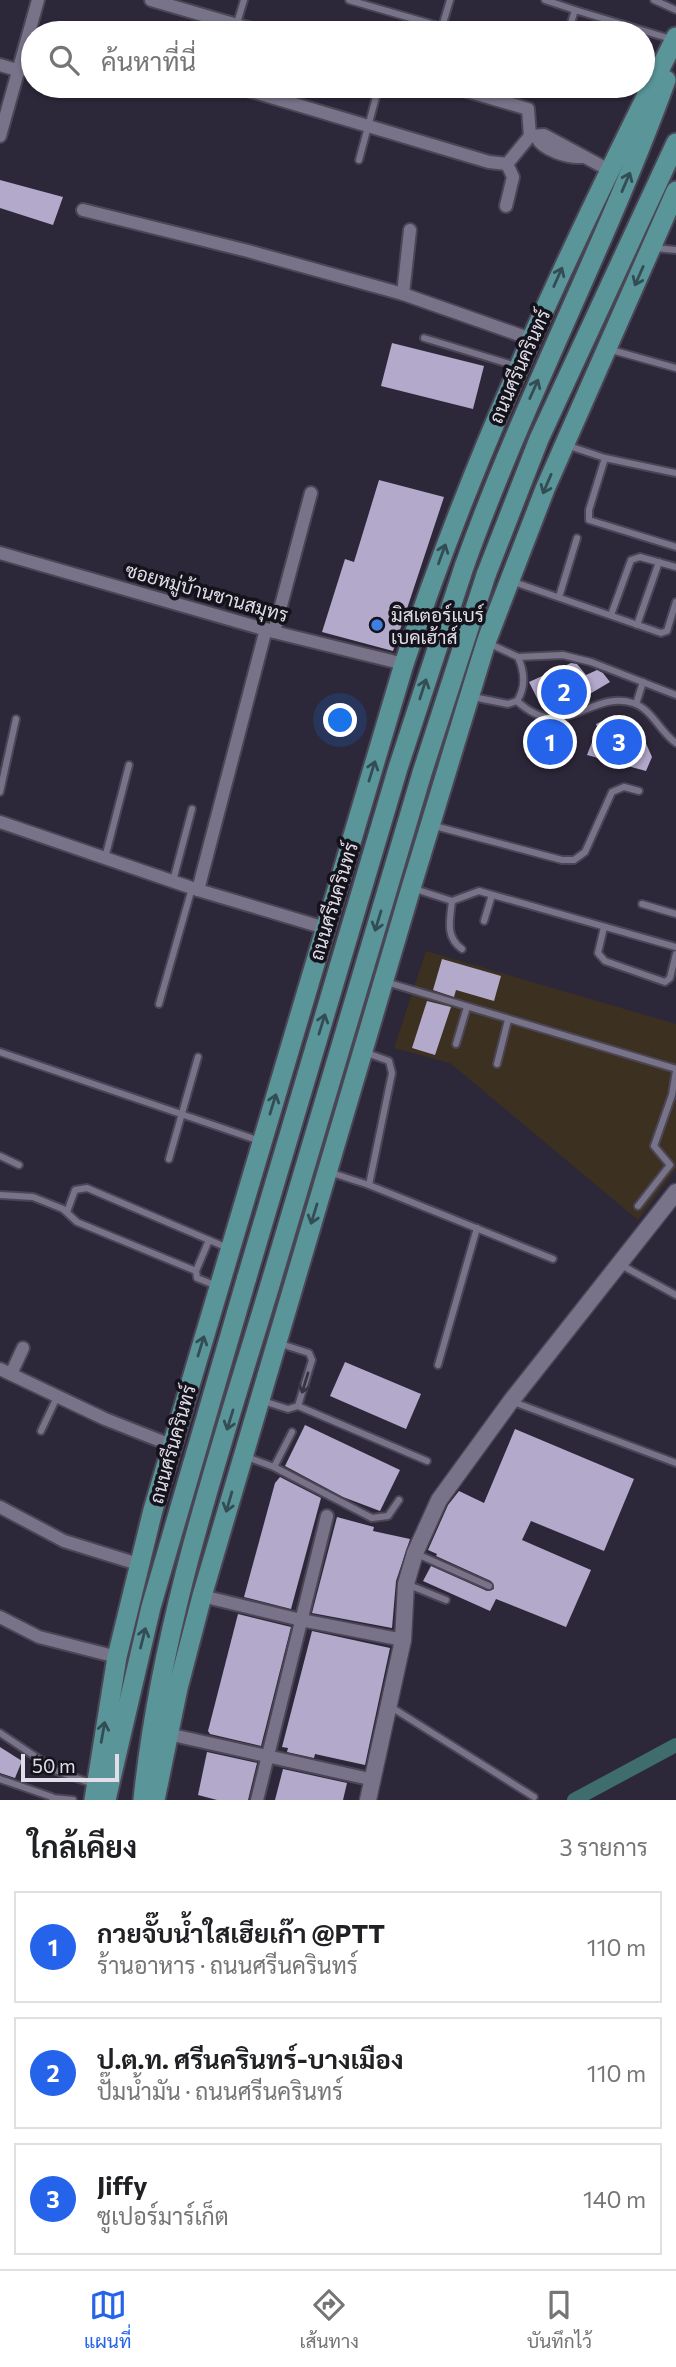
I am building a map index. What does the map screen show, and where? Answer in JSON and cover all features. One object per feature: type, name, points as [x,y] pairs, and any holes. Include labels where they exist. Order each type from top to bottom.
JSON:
[{"type":"main road","name":"ถนนศรีนครินทร์","points":[[655,72],[675,43]]},
{"type":"main road","name":"ถนนศรีนครินทร์","points":[[99,1795],[247,1277],[398,768],[464,567],[517,428],[629,175],[675,43]]},
{"type":"main road","name":"ถนนศรีนครินทร์","points":[[99,1795],[117,1657],[138,1564],[404,664],[446,544],[518,367],[640,98]]},
{"type":"main road","points":[[143,1800],[153,1723],[173,1617],[422,773],[486,575],[540,439],[676,143]]},
{"type":"main road","points":[[155,1800],[168,1734],[202,1596],[242,1455],[486,642],[564,444],[675,194]]},
{"type":"main road","points":[[353,836],[360,863],[379,878],[399,874],[421,855]]},
{"type":"main road","points":[[300,1012],[321,995],[345,992],[362,1004],[369,1031]]},
{"type":"street","points":[[33,21],[38,0]]},
{"type":"street","points":[[151,0],[212,21]]},
{"type":"street","points":[[0,65],[20,71]]},
{"type":"street","points":[[0,136],[21,67]]},
{"type":"street","points":[[275,98],[489,162],[507,164]]},
{"type":"street","points":[[491,98],[528,109],[533,137]]},
{"type":"street","points":[[507,164],[533,137],[544,135],[609,170]]},
{"type":"street","points":[[506,206],[513,177],[507,164]]},
{"type":"street","points":[[83,210],[248,251],[402,294],[531,339]]},
{"type":"street","points":[[402,294],[410,230]]},
{"type":"street","points":[[195,889],[311,493]]},
{"type":"street","name":"ซอยหมู่บ้านชานสมุทร","points":[[0,553],[270,631],[404,664]]},
{"type":"street","points":[[0,822],[195,889],[325,928]]},
{"type":"street","points":[[369,1800],[391,1707],[403,1640],[407,1584],[415,1553],[439,1500],[511,1401],[676,1192]]},
{"type":"street","points":[[23,1349],[6,1372],[171,1445]]},
{"type":"street","points":[[0,1507],[64,1541],[138,1564]]},
{"type":"street","points":[[257,1800],[327,1516]]},
{"type":"street","points":[[202,1596],[301,1620],[403,1640]]},
{"type":"street","points":[[0,1617],[39,1637],[117,1657]]},
{"type":"street","points":[[168,1734],[374,1780]]},
{"type":"lane","points":[[237,21],[244,0]]},
{"type":"lane","points":[[349,0],[421,21]]},
{"type":"lane","points":[[444,21],[450,0]]},
{"type":"lane","points":[[545,0],[608,21]]},
{"type":"lane","points":[[653,0],[676,10]]},
{"type":"lane","points":[[572,21],[575,10]]},
{"type":"lane","points":[[655,36],[675,43]]},
{"type":"lane","points":[[359,160],[376,98]]},
{"type":"lane","points":[[652,247],[676,250]]},
{"type":"lane","points":[[424,338],[518,367]]},
{"type":"lane","points":[[607,348],[676,368]]},
{"type":"lane","points":[[564,444],[606,458],[676,472]]},
{"type":"lane","points":[[606,458],[589,510],[589,520],[676,547]]},
{"type":"lane","points":[[558,597],[577,538]]},
{"type":"lane","points":[[611,615],[628,564],[640,557],[676,567]]},
{"type":"lane","points":[[637,625],[659,562]]},
{"type":"lane","points":[[509,581],[656,632],[667,631],[676,602]]},
{"type":"lane","points":[[486,642],[518,657],[563,655],[643,681],[676,695]]},
{"type":"lane","points":[[469,696],[508,704],[517,701],[523,691],[524,673],[518,657]]},
{"type":"lane","points":[[636,704],[643,681]]},
{"type":"lane","points":[[517,701],[529,712],[546,718],[561,718],[618,701],[636,704],[642,706],[676,743]]},
{"type":"lane","points":[[0,792],[16,719]]},
{"type":"lane","points":[[105,858],[129,765]]},
{"type":"lane","points":[[430,824],[562,860],[574,860],[585,852],[612,792],[624,788],[639,791]]},
{"type":"lane","points":[[173,881],[192,809]]},
{"type":"lane","points":[[411,888],[452,901],[479,891],[676,947]]},
{"type":"lane","points":[[159,1004],[195,889]]},
{"type":"lane","points":[[484,921],[492,895]]},
{"type":"lane","points":[[452,901],[449,928],[454,944],[462,949]]},
{"type":"lane","points":[[642,904],[676,914]]},
{"type":"lane","points":[[604,927],[598,953],[605,961],[665,982],[670,978],[676,954]]},
{"type":"lane","points":[[383,981],[508,1020],[654,1060],[676,1070],[672,1095],[654,1146],[670,1165],[638,1206]]},
{"type":"lane","points":[[456,1044],[467,1007]]},
{"type":"lane","points":[[497,1064],[508,1020]]},
{"type":"lane","points":[[363,1051],[389,1061],[392,1068],[369,1185]]},
{"type":"lane","points":[[0,1052],[262,1141]]},
{"type":"lane","points":[[169,1159],[198,1057]]},
{"type":"lane","points":[[0,1156],[19,1165]]},
{"type":"lane","points":[[327,1171],[369,1185],[554,1259]]},
{"type":"lane","points":[[66,1212],[75,1190],[87,1188],[230,1249]]},
{"type":"lane","points":[[0,1195],[8,1198],[33,1197],[66,1212],[77,1222],[195,1271]]},
{"type":"lane","points":[[439,1365],[477,1228]]},
{"type":"lane","points":[[209,1240],[195,1271],[197,1278],[218,1287]]},
{"type":"lane","points":[[620,1264],[676,1295]]},
{"type":"lane","points":[[276,1343],[309,1353],[312,1360],[298,1406]]},
{"type":"lane","points":[[41,1431],[57,1396]]},
{"type":"lane","points":[[259,1400],[288,1409],[298,1406],[427,1461]]},
{"type":"lane","points":[[511,1401],[638,1451],[676,1463]]},
{"type":"lane","points":[[274,1467],[292,1432]]},
{"type":"lane","points":[[242,1455],[274,1467],[372,1518],[388,1516],[399,1500]]},
{"type":"lane","points":[[415,1553],[489,1586]]},
{"type":"lane","points":[[407,1584],[446,1601]]},
{"type":"lane","points":[[391,1707],[534,1797]]},
{"type":"lane","points":[[0,1733],[99,1795]]},
{"type":"lane","points":[[0,1779],[52,1798],[74,1800]]},
{"type":"shaded area","points":[[426,951],[676,1024],[676,1169],[638,1220],[450,1063],[394,1048]]},
{"type":"building","points":[[0,180],[63,197],[53,225],[0,208]]},
{"type":"building","points":[[392,343],[484,366],[473,409],[381,386]]},
{"type":"building","points":[[379,480],[444,497],[393,651],[322,632],[345,559],[354,562]]},
{"type":"building","points":[[571,663],[577,664],[586,675],[597,670],[610,682],[566,708],[539,702],[529,682]]},
{"type":"building","points":[[615,715],[618,723],[626,719],[637,723],[652,757],[646,771],[587,755],[594,737],[599,732],[596,724]]},
{"type":"building","points":[[536,733],[567,741],[564,751],[534,743]]},
{"type":"building","points":[[442,959],[501,976],[494,1001],[456,990],[454,997],[433,990]]},
{"type":"building","points":[[427,1001],[451,1007],[435,1055],[412,1048]]},
{"type":"building","points":[[345,1362],[421,1394],[406,1429],[330,1396]]},
{"type":"building","points":[[305,1425],[400,1470],[380,1511],[343,1497],[285,1466]]},
{"type":"building","points":[[515,1429],[634,1479],[604,1551],[531,1521],[522,1540],[591,1570],[566,1627],[496,1599],[490,1611],[423,1581],[431,1566],[487,1591],[494,1589],[491,1581],[428,1550],[448,1505],[459,1491],[484,1503]]},
{"type":"building","points":[[280,1477],[321,1498],[291,1609],[244,1597],[275,1483]]},
{"type":"building","points":[[337,1517],[374,1527],[373,1531],[410,1539],[396,1581],[392,1628],[312,1613]]},
{"type":"building","points":[[238,1614],[291,1627],[261,1746],[210,1734],[208,1731]]},
{"type":"building","points":[[312,1631],[390,1648],[365,1765],[315,1754],[314,1758],[287,1752],[288,1748],[282,1747]]},
{"type":"building","points":[[0,1747],[22,1761],[15,1778],[0,1773]]},
{"type":"building","points":[[207,1752],[257,1763],[248,1800],[217,1800],[198,1795]]},
{"type":"building","points":[[283,1769],[347,1783],[343,1800],[275,1800]]},
{"type":"waterway","points":[[574,1800],[676,1745]]},
{"type":"place","name":"มิสเตอร์แบร์ เบคเฮ้าส์","points":[[377,625]]},
{"type":"place","name":"ป.ต.ท. ศรีนครินทร์-บางเมือง","points":[[564,692]]},
{"type":"place","name":"กวยจั๊บน้ำใสเฮียเก๊า @PTT","points":[[550,742]]},
{"type":"place","name":"Jiffy","points":[[619,742]]}]
